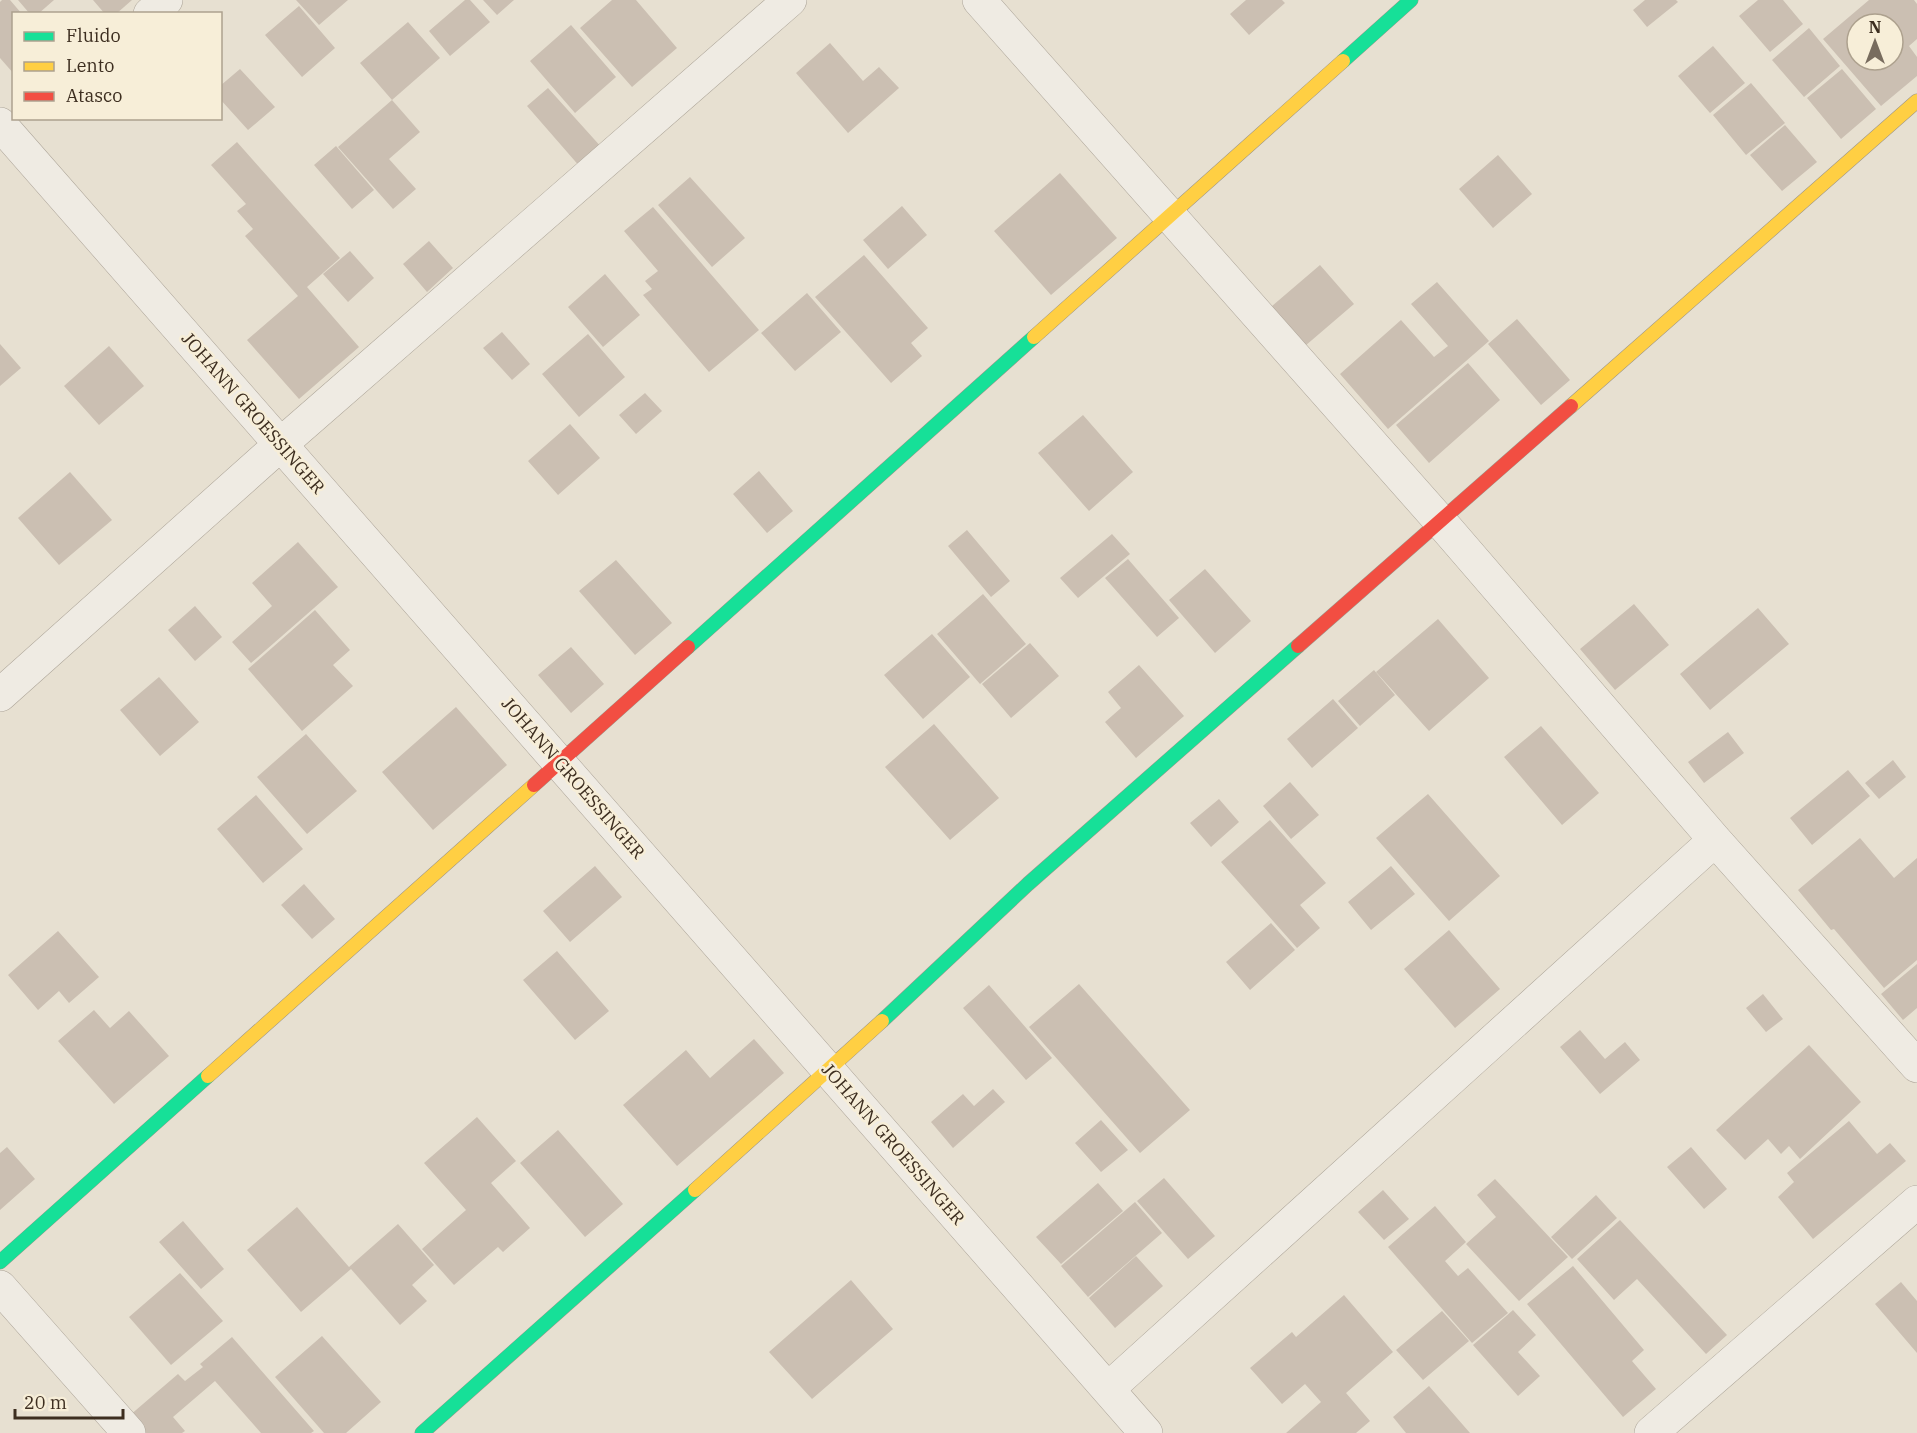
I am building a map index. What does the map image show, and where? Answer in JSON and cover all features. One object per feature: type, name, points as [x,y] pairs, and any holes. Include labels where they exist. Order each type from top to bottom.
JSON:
[{"type":"street","points":[[152,12],[166,0]]},
{"type":"street","points":[[0,695],[281,444],[790,0]]},
{"type":"street","points":[[980,0],[1440,521],[1715,840],[1917,1066]]},
{"type":"street","points":[[0,1262],[1411,0]]},
{"type":"street","points":[[422,1433],[829,1071],[1028,884],[1917,101]]},
{"type":"street","name":"JOHANN GROESSINGER","points":[[9,130],[1146,1433]]},
{"type":"street","points":[[1108,1389],[1715,840]]},
{"type":"street","points":[[1651,1433],[1917,1203]]},
{"type":"street","points":[[0,1287],[129,1433]]},
{"type":"building","points":[[10,0],[20,12],[12,12],[12,72],[0,58],[0,2]]},
{"type":"building","points":[[18,0],[54,0],[40,12],[28,12]]},
{"type":"building","points":[[93,0],[132,0],[118,12],[103,12]]},
{"type":"building","points":[[296,0],[348,0],[319,25]]},
{"type":"building","points":[[465,0],[470,0],[490,22],[450,56],[429,31]]},
{"type":"building","points":[[483,0],[514,0],[497,15]]},
{"type":"building","points":[[612,0],[636,0],[677,48],[632,87],[580,28]]},
{"type":"building","points":[[1246,0],[1282,0],[1285,3],[1249,35],[1230,14]]},
{"type":"building","points":[[1645,0],[1676,0],[1678,2],[1647,27],[1633,10]]},
{"type":"building","points":[[1758,0],[1783,0],[1803,24],[1770,52],[1739,16]]},
{"type":"building","points":[[1869,0],[1914,0],[1917,4],[1917,39],[1909,46],[1917,57],[1917,76],[1881,106],[1852,72],[1905,72],[1905,12],[1855,12]]},
{"type":"building","points":[[299,6],[335,48],[302,77],[265,35]]},
{"type":"building","points":[[1845,20],[1845,64],[1823,39]]},
{"type":"building","points":[[408,22],[440,58],[392,100],[360,63]]},
{"type":"building","points":[[571,25],[616,77],[575,113],[530,61]]},
{"type":"building","points":[[1809,28],[1840,66],[1804,97],[1772,60]]},
{"type":"building","points":[[830,43],[863,81],[879,67],[899,88],[848,133],[796,73]]},
{"type":"building","points":[[1713,46],[1745,83],[1710,113],[1678,76]]},
{"type":"building","points":[[240,69],[275,107],[248,130],[222,101],[222,84]]},
{"type":"building","points":[[1842,69],[1876,109],[1841,139],[1807,98]]},
{"type":"building","points":[[1751,83],[1785,123],[1746,155],[1713,115]]},
{"type":"building","points":[[548,88],[603,149],[581,168],[527,106]]},
{"type":"building","points":[[392,100],[420,132],[389,159],[416,189],[393,209],[338,147]]},
{"type":"building","points":[[1785,125],[1817,162],[1782,191],[1750,155]]},
{"type":"building","points":[[237,142],[340,258],[307,287],[359,347],[299,399],[247,340],[298,296],[245,236],[253,229],[237,211],[246,204],[211,165]]},
{"type":"building","points":[[336,146],[374,190],[352,209],[314,165]]},
{"type":"building","points":[[1498,155],[1532,194],[1493,228],[1459,189]]},
{"type":"building","points":[[1060,173],[1117,238],[1051,295],[994,231]]},
{"type":"building","points":[[690,177],[745,238],[712,267],[658,205]]},
{"type":"building","points":[[902,206],[927,235],[888,269],[863,240]]},
{"type":"building","points":[[653,207],[759,330],[709,372],[643,295],[652,289],[645,281],[658,271],[624,231]]},
{"type":"building","points":[[429,241],[453,268],[427,292],[403,264]]},
{"type":"building","points":[[350,251],[374,278],[348,302],[323,274]]},
{"type":"building","points":[[864,255],[928,328],[911,343],[922,356],[891,383],[815,297]]},
{"type":"building","points":[[1320,265],[1354,304],[1298,352],[1264,313]]},
{"type":"building","points":[[605,274],[640,315],[603,347],[568,307]]},
{"type":"building","points":[[1437,282],[1489,341],[1388,429],[1340,374],[1401,320],[1434,357],[1448,346],[1411,304]]},
{"type":"building","points":[[807,293],[841,332],[795,371],[761,333]]},
{"type":"building","points":[[1517,319],[1570,380],[1541,405],[1488,344]]},
{"type":"building","points":[[502,332],[530,364],[512,380],[483,348]]},
{"type":"building","points":[[588,334],[625,377],[579,417],[542,374]]},
{"type":"building","points":[[0,344],[21,368],[0,386]]},
{"type":"building","points":[[109,346],[144,386],[99,425],[64,386]]},
{"type":"building","points":[[1468,363],[1500,400],[1429,463],[1396,425]]},
{"type":"building","points":[[645,393],[662,411],[636,434],[619,415]]},
{"type":"building","points":[[1083,415],[1133,472],[1089,511],[1038,453]]},
{"type":"building","points":[[570,424],[600,458],[558,495],[528,461]]},
{"type":"building","points":[[759,471],[793,511],[767,533],[733,494]]},
{"type":"building","points":[[70,472],[112,520],[59,565],[18,518]]},
{"type":"building","points":[[967,530],[1010,581],[991,597],[948,546]]},
{"type":"building","points":[[1112,534],[1130,554],[1078,598],[1060,578]]},
{"type":"building","points":[[298,542],[338,587],[251,663],[232,642],[272,606],[252,583]]},
{"type":"building","points":[[1128,559],[1179,618],[1157,637],[1105,578]]},
{"type":"building","points":[[616,560],[672,623],[635,655],[579,591]]},
{"type":"building","points":[[1205,569],[1251,621],[1215,653],[1169,600]]},
{"type":"building","points":[[983,594],[1026,644],[980,684],[937,634]]},
{"type":"building","points":[[1634,604],[1669,645],[1615,690],[1580,649]]},
{"type":"building","points":[[195,606],[222,637],[195,661],[168,630]]},
{"type":"building","points":[[1758,608],[1789,644],[1710,710],[1680,674]]},
{"type":"building","points":[[315,610],[350,650],[333,665],[353,686],[302,731],[248,669]]},
{"type":"building","points":[[1438,619],[1489,678],[1429,731],[1376,672]]},
{"type":"building","points":[[932,634],[970,677],[923,719],[884,675]]},
{"type":"building","points":[[1030,643],[1059,676],[1011,718],[982,684]]},
{"type":"building","points":[[571,647],[604,684],[571,713],[538,675]]},
{"type":"building","points":[[1139,665],[1184,716],[1136,758],[1105,722],[1121,708],[1108,692]]},
{"type":"building","points":[[1374,670],[1395,695],[1360,726],[1338,701]]},
{"type":"building","points":[[159,677],[199,722],[160,756],[120,710]]},
{"type":"building","points":[[1333,699],[1358,728],[1312,768],[1287,739]]},
{"type":"building","points":[[456,707],[507,765],[433,830],[382,772]]},
{"type":"building","points":[[934,724],[999,798],[950,840],[885,767]]},
{"type":"building","points":[[1541,726],[1599,793],[1562,825],[1504,757]]},
{"type":"building","points":[[1728,732],[1744,753],[1704,783],[1688,762]]},
{"type":"building","points":[[306,734],[357,791],[307,834],[257,777]]},
{"type":"building","points":[[1893,760],[1906,777],[1879,799],[1865,783]]},
{"type":"building","points":[[1848,770],[1870,796],[1812,845],[1790,818]]},
{"type":"building","points":[[1290,782],[1319,815],[1291,839],[1263,806]]},
{"type":"building","points":[[1428,794],[1500,876],[1449,921],[1376,838]]},
{"type":"building","points":[[256,795],[303,849],[263,883],[217,829]]},
{"type":"building","points":[[1219,799],[1239,822],[1211,847],[1190,823]]},
{"type":"building","points":[[1270,820],[1326,883],[1300,905],[1320,928],[1297,948],[1221,862]]},
{"type":"building","points":[[1860,838],[1894,878],[1917,858],[1917,960],[1884,988],[1798,890]]},
{"type":"building","points":[[595,866],[622,897],[570,942],[543,911]]},
{"type":"building","points":[[1391,866],[1415,894],[1371,930],[1348,902]]},
{"type":"building","points":[[304,884],[335,919],[312,939],[281,905]]},
{"type":"building","points":[[1271,923],[1295,950],[1250,990],[1226,962]]},
{"type":"building","points":[[1449,930],[1500,989],[1455,1028],[1404,969]]},
{"type":"building","points":[[58,931],[99,977],[69,1003],[59,991],[38,1010],[8,975]]},
{"type":"building","points":[[557,951],[609,1011],[575,1040],[523,980]]},
{"type":"building","points":[[1917,964],[1917,1008],[1903,1020],[1881,994]]},
{"type":"building","points":[[1079,984],[1190,1110],[1140,1153],[1029,1027]]},
{"type":"building","points":[[989,985],[1052,1058],[1026,1080],[963,1008]]},
{"type":"building","points":[[1763,994],[1783,1019],[1766,1032],[1746,1008]]},
{"type":"building","points":[[94,1010],[110,1028],[129,1011],[169,1056],[114,1104],[58,1041]]},
{"type":"building","points":[[1580,1030],[1605,1059],[1625,1042],[1640,1060],[1600,1094],[1560,1047]]},
{"type":"building","points":[[754,1039],[784,1073],[677,1166],[623,1105],[686,1050],[710,1078]]},
{"type":"building","points":[[1809,1045],[1861,1102],[1800,1159],[1789,1146],[1781,1154],[1768,1139],[1745,1160],[1716,1130]]},
{"type":"building","points":[[993,1089],[1005,1102],[953,1148],[931,1122],[963,1094],[974,1106]]},
{"type":"building","points":[[477,1117],[516,1161],[491,1183],[530,1228],[503,1252],[498,1247],[454,1285],[422,1249],[466,1210],[424,1163]]},
{"type":"building","points":[[1101,1120],[1128,1150],[1101,1172],[1075,1143]]},
{"type":"building","points":[[1849,1121],[1877,1154],[1890,1143],[1906,1161],[1813,1239],[1778,1197],[1794,1182],[1787,1173]]},
{"type":"building","points":[[558,1130],[623,1204],[585,1237],[520,1163]]},
{"type":"building","points":[[7,1147],[35,1179],[0,1210],[0,1153]]},
{"type":"building","points":[[1691,1147],[1727,1189],[1704,1209],[1667,1167]]},
{"type":"building","points":[[1164,1178],[1215,1236],[1188,1259],[1137,1201]]},
{"type":"building","points":[[1495,1179],[1568,1257],[1519,1301],[1466,1244],[1496,1217],[1477,1195]]},
{"type":"building","points":[[1098,1183],[1123,1211],[1061,1264],[1036,1237]]},
{"type":"building","points":[[1383,1190],[1409,1219],[1384,1240],[1358,1212]]},
{"type":"building","points":[[1596,1195],[1617,1218],[1572,1259],[1551,1237]]},
{"type":"building","points":[[1135,1202],[1162,1233],[1088,1297],[1061,1266]]},
{"type":"building","points":[[1435,1206],[1466,1242],[1445,1261],[1458,1276],[1468,1268],[1508,1313],[1472,1343],[1388,1247]]},
{"type":"building","points":[[297,1207],[349,1267],[398,1224],[434,1265],[412,1285],[427,1301],[400,1325],[351,1269],[301,1312],[247,1250]]},
{"type":"building","points":[[1620,1220],[1727,1335],[1706,1354],[1637,1279],[1614,1300],[1577,1259]]},
{"type":"building","points":[[183,1221],[224,1269],[201,1289],[159,1242]]},
{"type":"building","points":[[1136,1256],[1163,1286],[1115,1328],[1089,1298]]},
{"type":"building","points":[[1573,1266],[1644,1350],[1632,1361],[1656,1389],[1623,1417],[1527,1304]]},
{"type":"building","points":[[180,1273],[223,1321],[171,1365],[129,1317]]},
{"type":"building","points":[[851,1280],[893,1329],[812,1399],[769,1352]]},
{"type":"building","points":[[1901,1282],[1917,1301],[1917,1353],[1875,1304]]},
{"type":"building","points":[[1344,1295],[1393,1352],[1346,1393],[1370,1421],[1356,1433],[1286,1433],[1321,1402],[1305,1384],[1282,1404],[1250,1368],[1292,1332],[1296,1337]]},
{"type":"building","points":[[1513,1310],[1536,1335],[1518,1352],[1540,1376],[1518,1396],[1473,1345]]},
{"type":"building","points":[[1442,1311],[1469,1341],[1423,1380],[1396,1350]]},
{"type":"building","points":[[322,1336],[381,1402],[346,1433],[324,1433],[275,1377]]},
{"type":"building","points":[[232,1337],[314,1431],[311,1433],[261,1433],[215,1381],[173,1417],[185,1431],[182,1433],[144,1433],[129,1416],[178,1374],[185,1381],[203,1367],[200,1364]]},
{"type":"building","points":[[1429,1386],[1470,1433],[1406,1433],[1393,1417]]},
{"type":"traffic: fast","points":[[1343,61],[1411,0]]},
{"type":"traffic: fast","points":[[688,647],[1034,337]]},
{"type":"traffic: fast","points":[[882,1021],[1028,884],[1298,646]]},
{"type":"traffic: fast","points":[[0,1262],[208,1076]]},
{"type":"traffic: fast","points":[[422,1433],[695,1190]]},
{"type":"traffic: slow","points":[[1034,337],[1343,61]]},
{"type":"traffic: slow","points":[[1571,406],[1917,101]]},
{"type":"traffic: slow","points":[[208,1076],[534,785]]},
{"type":"traffic: slow","points":[[695,1190],[882,1021]]},
{"type":"traffic: jam","points":[[1298,646],[1571,406]]},
{"type":"traffic: jam","points":[[534,785],[688,647]]}]
